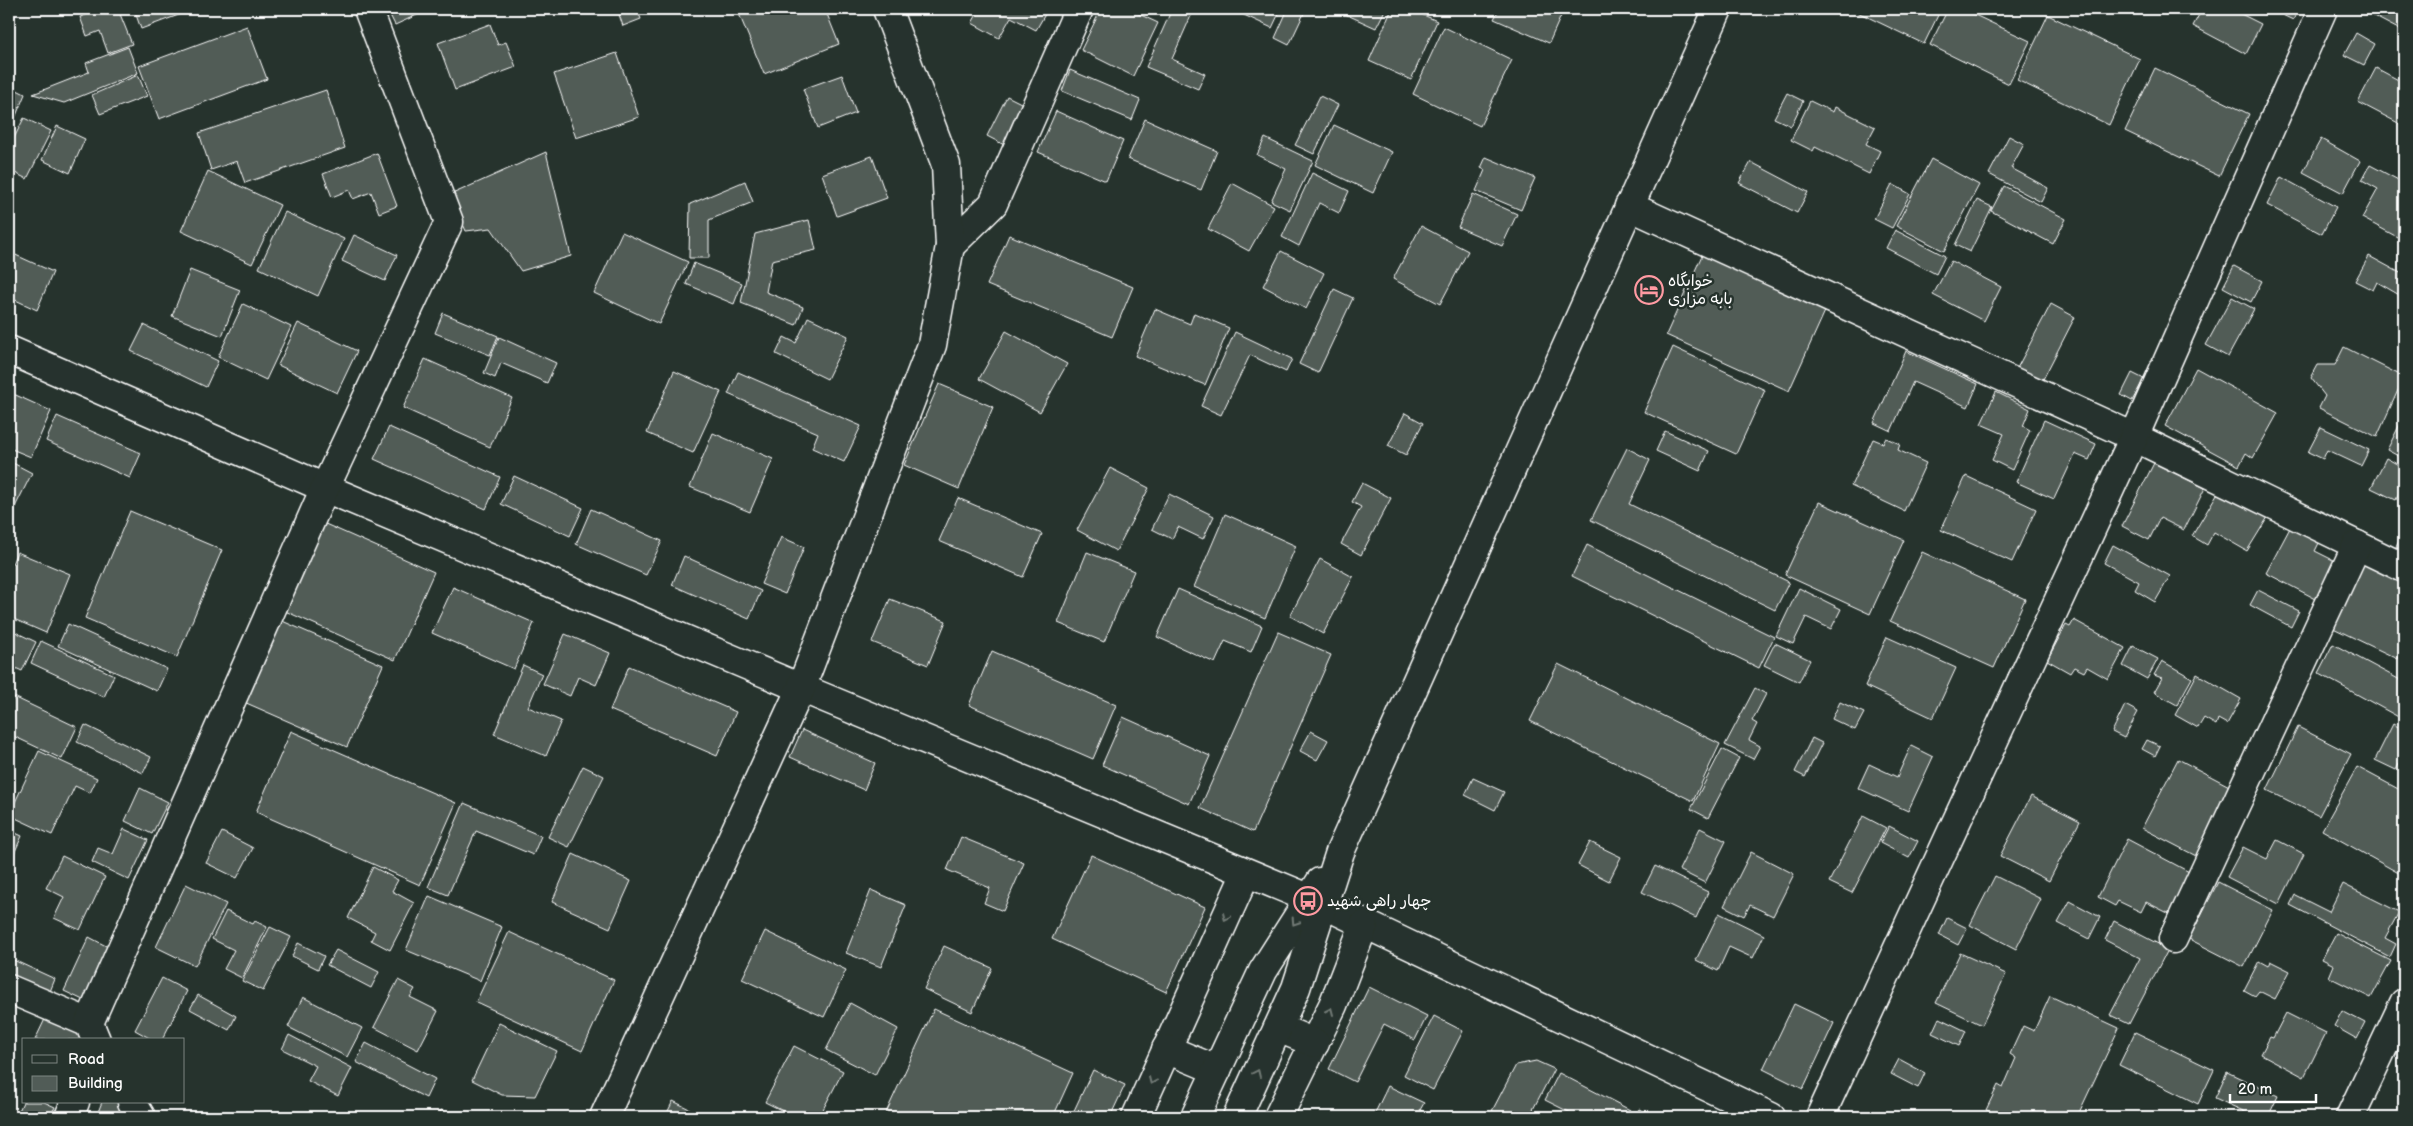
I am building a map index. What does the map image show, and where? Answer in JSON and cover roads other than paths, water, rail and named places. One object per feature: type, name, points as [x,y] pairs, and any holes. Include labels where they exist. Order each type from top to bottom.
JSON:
[{"type":"street","points":[[9,989],[93,1032],[325,488],[449,222],[368,9]]},
{"type":"street","points":[[604,1117],[802,688],[932,345],[950,246],[946,165],[888,9]]},
{"type":"street","points":[[950,246],[993,204],[1080,9]]},
{"type":"street","points":[[1196,1117],[1263,971],[1316,901],[1340,852],[1718,9]]},
{"type":"street","points":[[1820,1117],[2134,437],[2323,9]]},
{"type":"street","points":[[1629,206],[2134,437],[2404,568]]},
{"type":"street","points":[[9,350],[325,488],[1316,901],[1771,1117]]},
{"type":"street","points":[[2173,939],[2357,545]]},
{"type":"street","points":[[1136,1117],[1246,873]]},
{"type":"street","points":[[1237,1117],[1296,988],[1316,901]]},
{"type":"street","points":[[1278,1117],[1315,1044],[1364,925]]},
{"type":"street","points":[[2350,1117],[2404,1003]]},
{"type":"street","points":[[1278,1028],[1315,1044]]},
{"type":"street","points":[[1166,1049],[1217,1070]]},
{"type":"street","points":[[70,1117],[74,1104]]},
{"type":"street","points":[[133,1104],[141,1117]]},
{"type":"place","name":"خوابگاه بابه مزاری","points":[[1649,290]]},
{"type":"place","name":"چهار راهی شهید","points":[[1308,901]]}]
